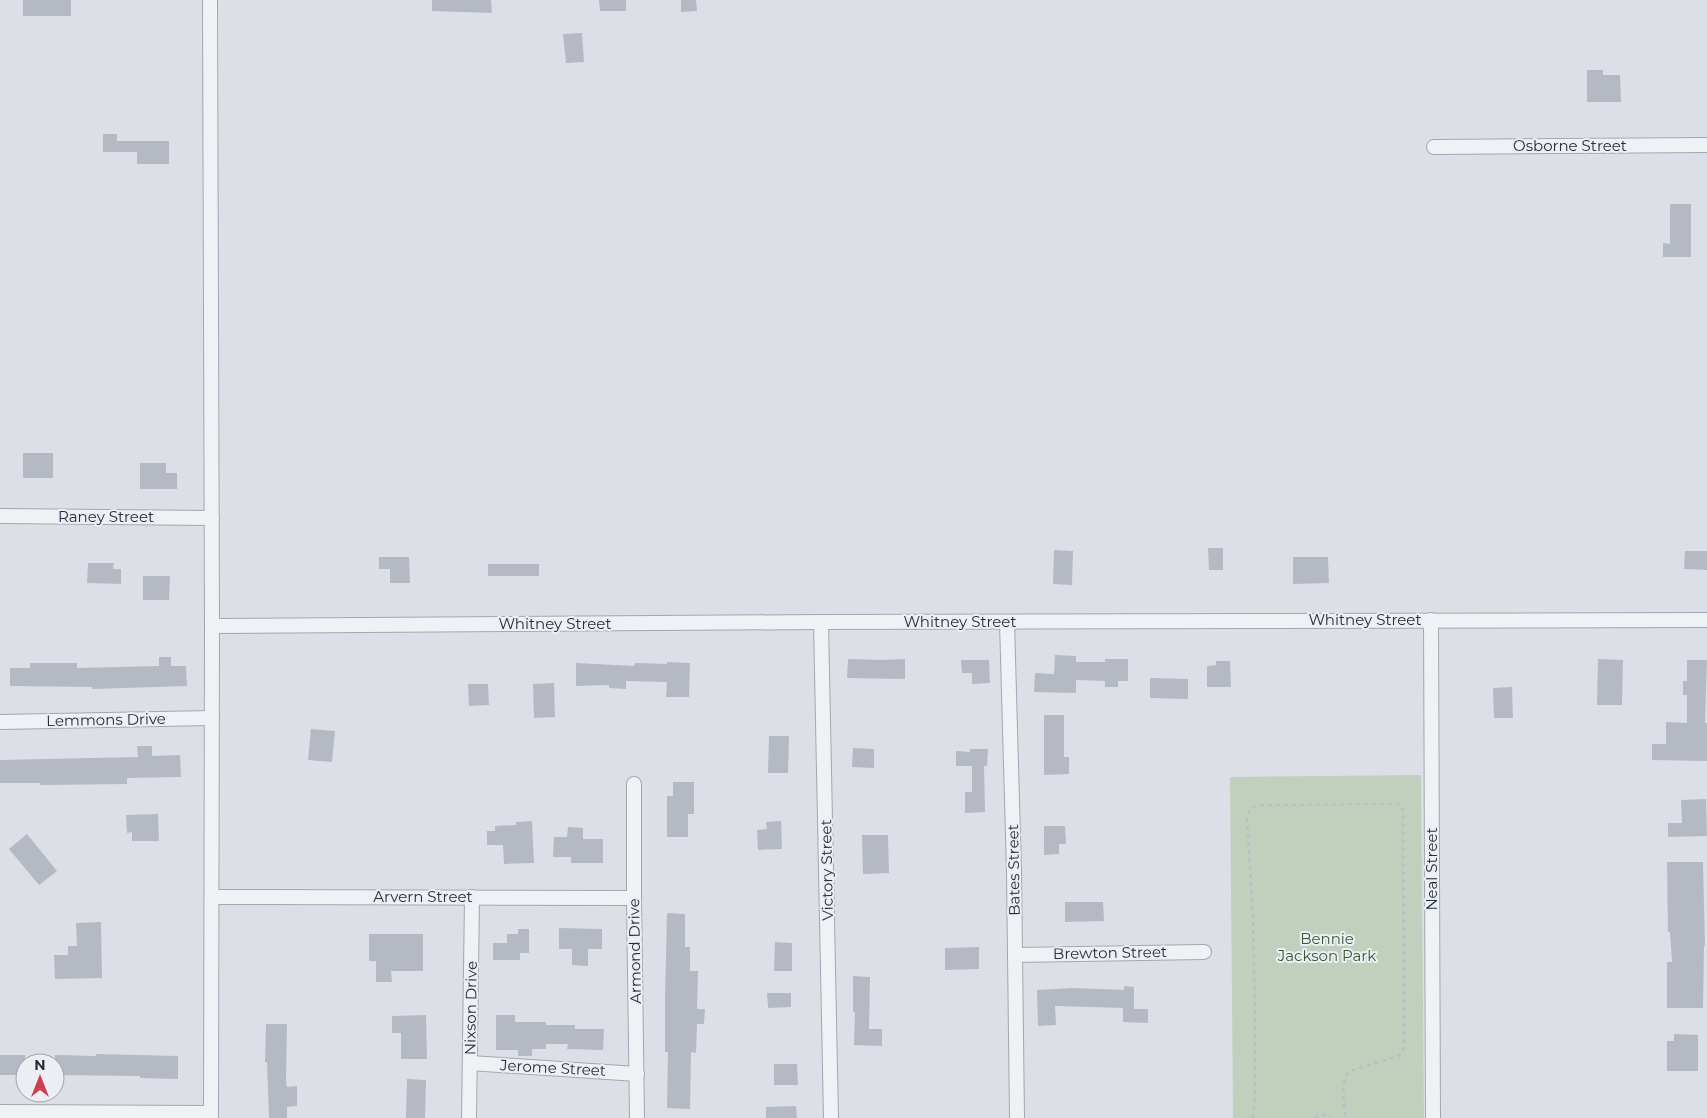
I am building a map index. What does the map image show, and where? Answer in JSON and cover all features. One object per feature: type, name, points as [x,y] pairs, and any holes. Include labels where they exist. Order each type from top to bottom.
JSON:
[{"type":"street","points":[[0,1112],[211,1115],[212,518],[210,0]]},
{"type":"street","name":"Osborne Street","points":[[1434,147],[1707,145]]},
{"type":"street","name":"Raney Street","points":[[0,516],[212,518]]},
{"type":"street","name":"Neal Street","points":[[1431,620],[1433,1118]]},
{"type":"street","name":"Whitney Street","points":[[212,626],[821,622],[1707,620]]},
{"type":"street","name":"Victory Street","points":[[821,622],[831,1118]]},
{"type":"street","name":"Bates Street","points":[[1007,622],[1014,871],[1016,1118]]},
{"type":"street","name":"Lemmons Drive","points":[[0,722],[212,718]]},
{"type":"street","name":"Armond Drive","points":[[634,784],[637,1118]]},
{"type":"street","name":"Arvern Street","points":[[212,897],[634,898]]},
{"type":"street","name":"Nixson Drive","points":[[469,1118],[472,897]]},
{"type":"street","name":"Brewton Street","points":[[1015,955],[1204,952]]},
{"type":"street","name":"Jerome Street","points":[[470,1063],[636,1074]]},
{"type":"path","points":[[1253,1118],[1255,1087],[1254,917],[1248,813],[1257,805],[1397,804],[1402,806],[1403,810],[1404,1047],[1402,1053],[1398,1056],[1350,1070],[1344,1081],[1345,1118]]},
{"type":"path","points":[[1314,1118],[1322,1114],[1330,1118]]},
{"type":"green space","name":"Bennie Jackson Park","points":[[1421,775],[1424,1118],[1233,1118],[1230,777]]},
{"type":"building","points":[[23,0],[71,0],[71,16],[23,16]]},
{"type":"building","points":[[432,0],[491,0],[492,13],[432,11]]},
{"type":"building","points":[[599,0],[626,0],[626,11],[600,11]]},
{"type":"building","points":[[681,0],[696,0],[697,11],[681,12]]},
{"type":"building","points":[[582,33],[584,62],[566,63],[563,34]]},
{"type":"building","points":[[1587,70],[1603,70],[1603,75],[1620,75],[1621,102],[1587,102]]},
{"type":"building","points":[[103,134],[117,134],[117,141],[169,141],[169,164],[137,164],[137,152],[103,152]]},
{"type":"building","points":[[1670,204],[1691,204],[1691,257],[1663,257],[1663,243],[1670,244]]},
{"type":"building","points":[[23,453],[53,453],[53,478],[23,478]]},
{"type":"building","points":[[140,463],[166,463],[166,473],[177,473],[177,489],[140,489]]},
{"type":"building","points":[[1208,548],[1223,548],[1223,570],[1209,570]]},
{"type":"building","points":[[1054,550],[1073,551],[1072,585],[1053,584]]},
{"type":"building","points":[[1685,551],[1707,551],[1707,570],[1684,569]]},
{"type":"building","points":[[379,557],[409,557],[410,583],[390,583],[390,569],[379,569]]},
{"type":"building","points":[[1293,557],[1328,557],[1329,583],[1293,584]]},
{"type":"building","points":[[88,563],[114,563],[113,569],[121,569],[121,584],[87,583]]},
{"type":"building","points":[[488,564],[539,564],[539,576],[488,576]]},
{"type":"building","points":[[143,576],[170,576],[169,600],[143,600]]},
{"type":"building","points":[[1055,655],[1076,656],[1076,662],[1105,662],[1105,659],[1128,659],[1128,681],[1118,681],[1118,687],[1105,687],[1105,681],[1076,680],[1076,693],[1034,692],[1035,673],[1054,674]]},
{"type":"building","points":[[159,657],[171,657],[171,666],[186,666],[187,686],[92,689],[92,687],[10,686],[10,668],[30,668],[30,663],[77,663],[77,668],[159,666]]},
{"type":"building","points":[[848,659],[905,659],[905,679],[847,678]]},
{"type":"building","points":[[1598,659],[1623,660],[1622,705],[1597,705]]},
{"type":"building","points":[[961,660],[989,660],[990,683],[972,684],[972,673],[962,673]]},
{"type":"building","points":[[1687,660],[1707,660],[1705,723],[1707,723],[1707,761],[1652,760],[1652,744],[1666,744],[1666,722],[1687,723],[1687,695],[1683,695],[1683,681],[1687,681]]},
{"type":"building","points":[[1216,661],[1230,661],[1231,687],[1207,687],[1207,666],[1216,665]]},
{"type":"building","points":[[667,662],[690,663],[689,697],[666,697],[667,682],[626,681],[626,689],[609,688],[609,685],[576,686],[576,663],[634,666],[635,663],[667,664]]},
{"type":"building","points":[[1150,678],[1188,679],[1188,699],[1150,698]]},
{"type":"building","points":[[554,683],[555,717],[534,718],[533,684]]},
{"type":"building","points":[[468,684],[488,684],[489,705],[469,706]]},
{"type":"building","points":[[1512,687],[1513,718],[1494,718],[1493,688]]},
{"type":"building","points":[[1044,715],[1064,715],[1064,757],[1069,757],[1069,774],[1044,775]]},
{"type":"building","points":[[311,729],[335,731],[332,762],[308,760]]},
{"type":"building","points":[[769,736],[789,736],[788,773],[768,773]]},
{"type":"building","points":[[137,746],[152,746],[152,756],[180,755],[181,777],[127,778],[127,784],[40,785],[40,783],[0,783],[0,760],[138,757]]},
{"type":"building","points":[[853,748],[874,749],[874,768],[852,767]]},
{"type":"building","points":[[970,749],[988,749],[987,766],[984,766],[985,812],[965,813],[965,792],[972,792],[972,766],[956,766],[956,751],[970,752]]},
{"type":"building","points":[[673,782],[694,782],[694,814],[688,814],[688,837],[667,837],[667,796],[673,796]]},
{"type":"building","points":[[1706,799],[1707,836],[1668,837],[1668,823],[1682,823],[1681,800]]},
{"type":"building","points":[[158,814],[159,841],[132,841],[132,832],[127,833],[126,815]]},
{"type":"building","points":[[532,821],[534,863],[504,864],[503,845],[487,845],[487,831],[495,831],[495,826],[516,825],[516,822]]},
{"type":"building","points":[[781,821],[782,849],[758,850],[757,830],[767,829],[766,822]]},
{"type":"building","points":[[1044,826],[1065,826],[1066,844],[1059,844],[1059,854],[1044,855]]},
{"type":"building","points":[[568,827],[583,828],[583,839],[603,839],[603,863],[571,863],[571,857],[553,857],[554,837],[567,837]]},
{"type":"building","points":[[27,834],[57,871],[39,885],[9,849]]},
{"type":"building","points":[[862,835],[888,835],[889,873],[863,874]]},
{"type":"building","points":[[1667,862],[1703,862],[1705,946],[1703,1008],[1667,1008],[1667,962],[1672,962],[1670,932],[1668,932]]},
{"type":"building","points":[[1065,902],[1103,902],[1104,921],[1065,922]]},
{"type":"building","points":[[667,913],[685,914],[685,947],[690,947],[690,971],[698,971],[697,1009],[705,1009],[704,1024],[697,1024],[696,1053],[691,1052],[690,1109],[667,1108],[668,1052],[665,1052],[665,998]]},
{"type":"building","points":[[101,922],[102,978],[55,979],[54,955],[68,955],[68,946],[77,946],[76,923]]},
{"type":"building","points":[[559,928],[602,929],[602,949],[588,949],[588,966],[572,965],[572,949],[559,949]]},
{"type":"building","points":[[518,929],[529,929],[529,953],[520,953],[520,960],[493,960],[493,943],[507,943],[507,934],[518,934]]},
{"type":"building","points":[[369,934],[423,934],[423,971],[391,971],[392,982],[376,982],[376,961],[369,961]]},
{"type":"building","points":[[775,942],[792,943],[792,971],[774,971]]},
{"type":"building","points":[[979,947],[979,969],[945,970],[945,948]]},
{"type":"building","points":[[853,976],[870,977],[869,1029],[882,1029],[882,1046],[854,1045]]},
{"type":"building","points":[[1124,986],[1134,987],[1134,1009],[1148,1009],[1148,1023],[1123,1022],[1123,1008],[1055,1006],[1056,1025],[1038,1026],[1037,990],[1073,988],[1124,990]]},
{"type":"building","points":[[767,993],[791,993],[791,1007],[768,1008]]},
{"type":"building","points":[[426,1015],[427,1059],[401,1059],[401,1033],[392,1033],[392,1016]]},
{"type":"building","points":[[496,1015],[515,1015],[515,1022],[546,1022],[546,1025],[575,1025],[575,1029],[604,1029],[603,1050],[567,1049],[568,1044],[546,1044],[546,1049],[532,1049],[532,1056],[518,1056],[518,1050],[496,1050]]},
{"type":"building","points":[[266,1024],[287,1024],[286,1081],[287,1087],[297,1086],[297,1106],[287,1107],[287,1118],[269,1118],[267,1062],[265,1062]]},
{"type":"building","points":[[1674,1034],[1698,1035],[1698,1071],[1667,1071],[1667,1041],[1674,1041]]},
{"type":"building","points":[[96,1054],[178,1056],[178,1079],[140,1078],[140,1076],[65,1075],[65,1055],[96,1056]]},
{"type":"building","points":[[0,1055],[15,1055],[15,1075],[0,1075]]},
{"type":"building","points":[[774,1064],[797,1064],[798,1085],[774,1085]]},
{"type":"building","points":[[407,1079],[426,1080],[425,1118],[406,1118]]},
{"type":"building","points":[[796,1106],[797,1118],[766,1118],[766,1107]]}]
